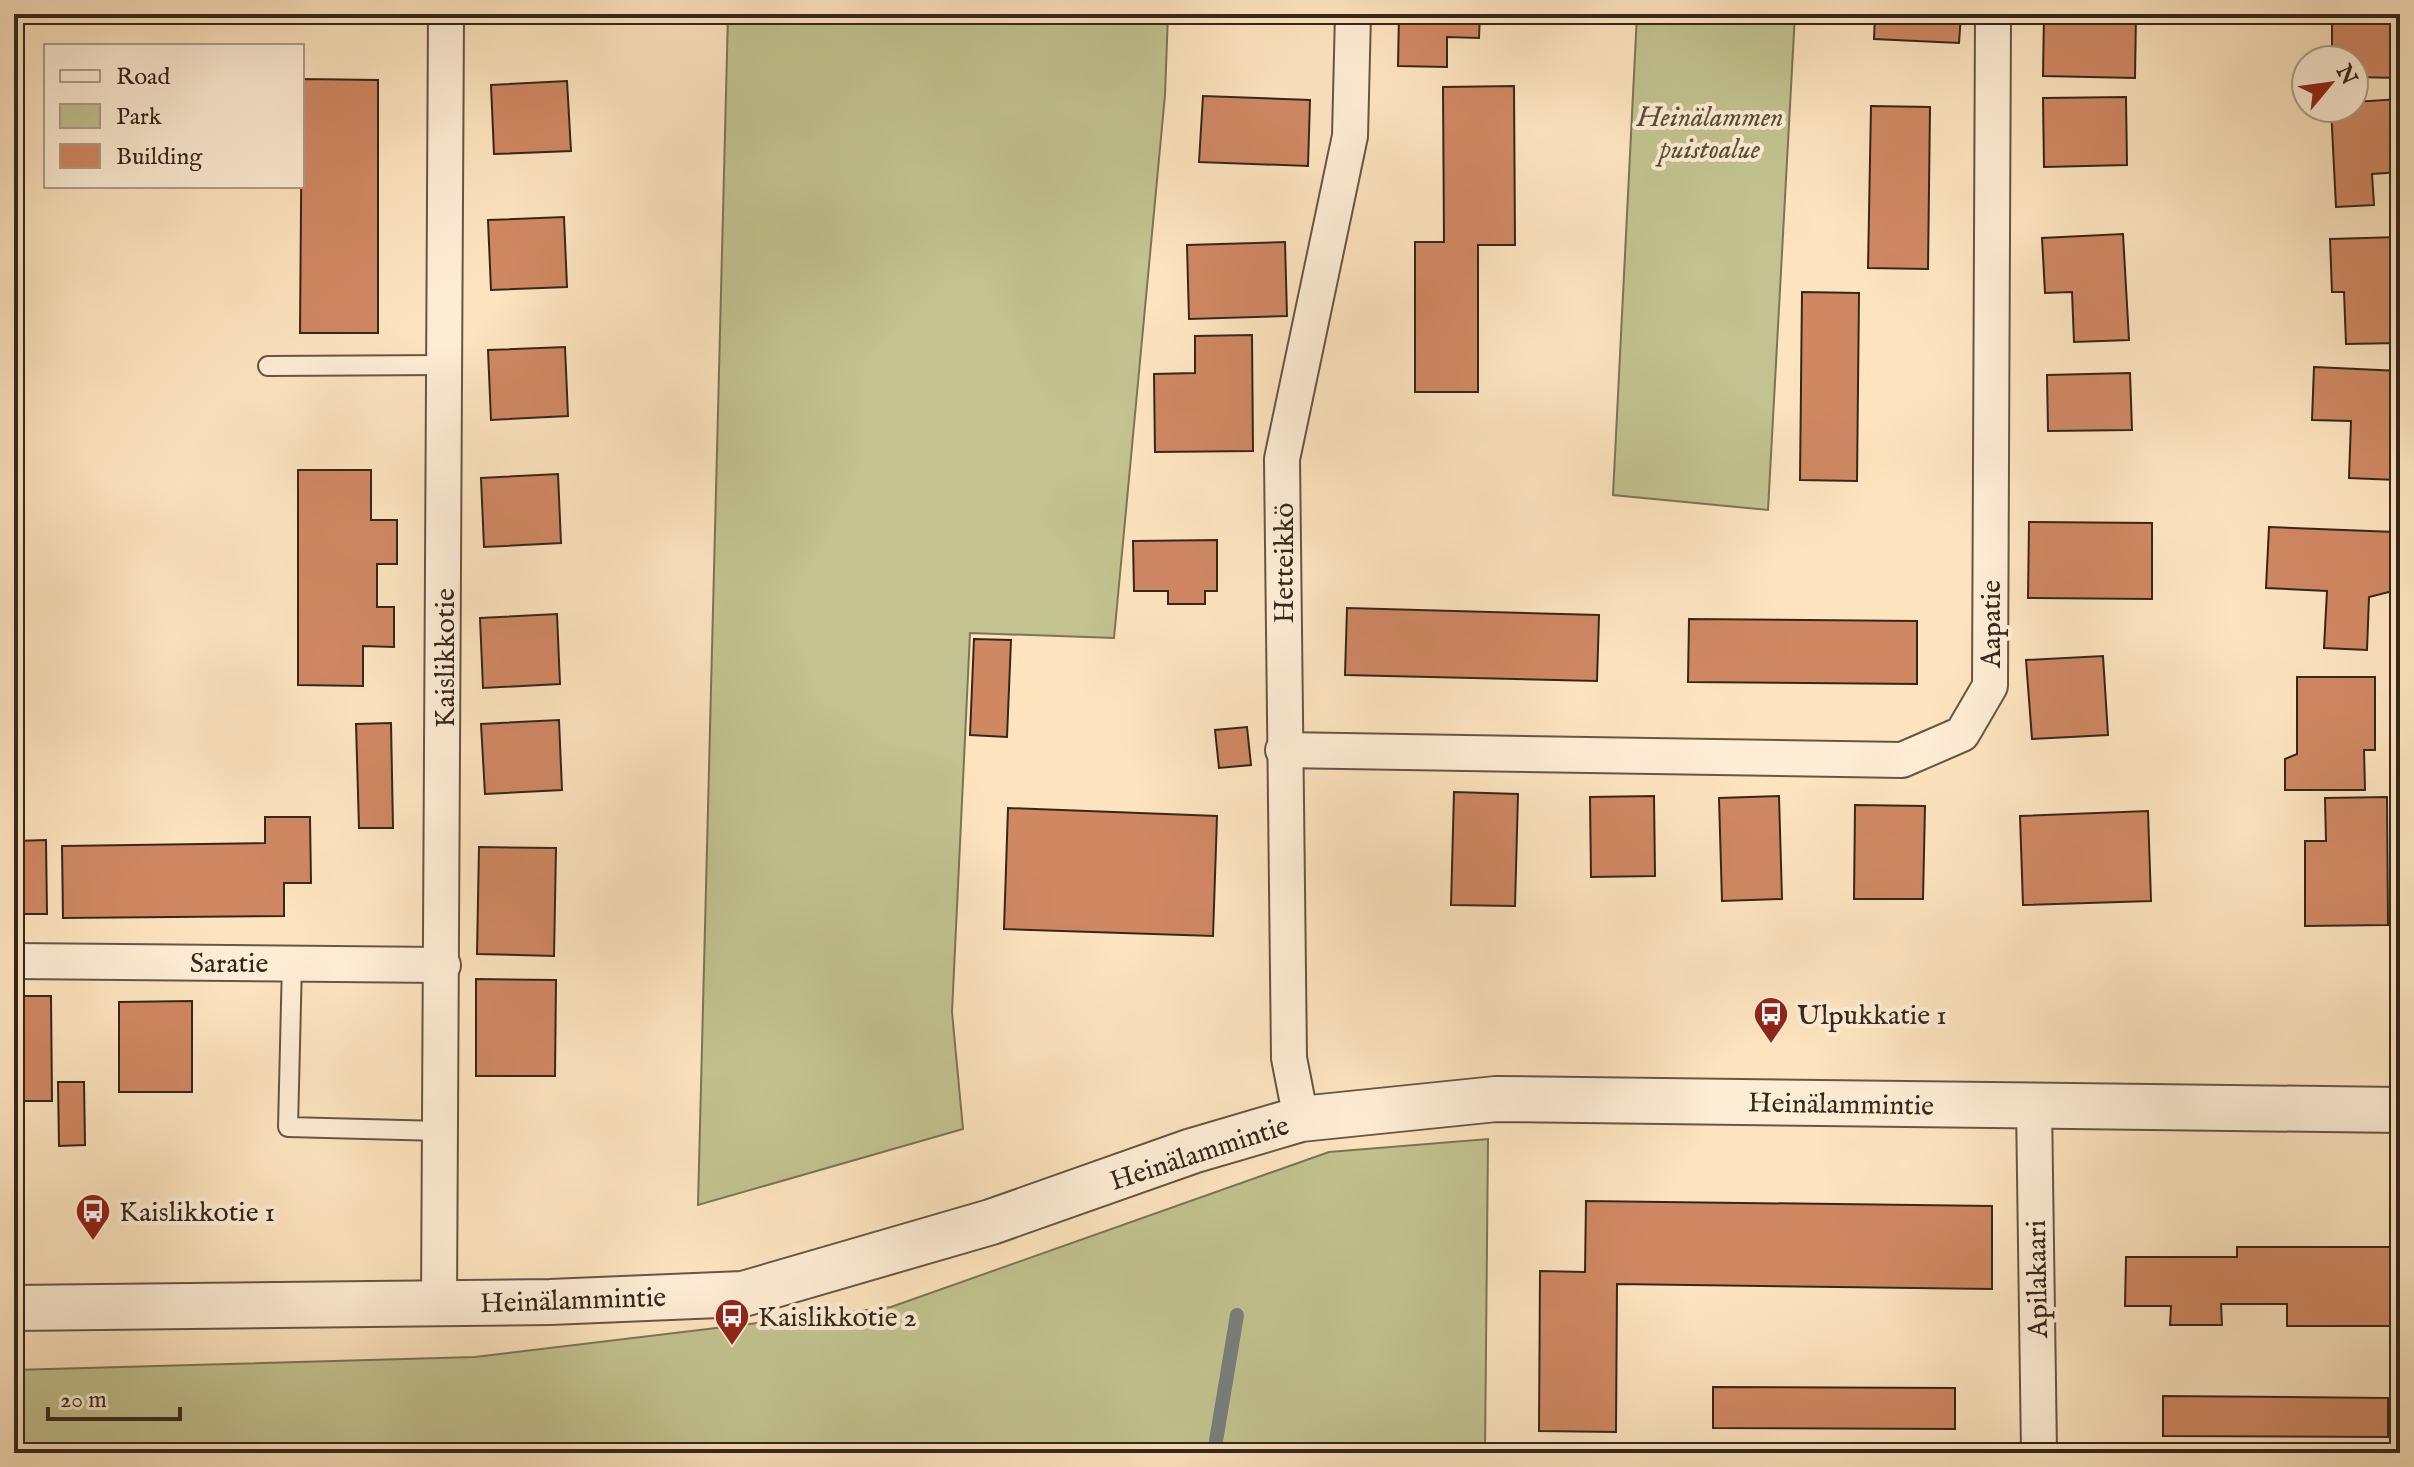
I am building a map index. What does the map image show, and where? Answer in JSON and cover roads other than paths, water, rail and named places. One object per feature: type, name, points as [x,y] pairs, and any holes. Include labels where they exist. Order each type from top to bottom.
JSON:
[{"type":"street","name":"Kaislikkotie","points":[[439,1303],[446,14]]},
{"type":"street","name":"Hetteikkö","points":[[1301,1119],[1289,1058],[1283,750],[1282,459],[1350,136],[1353,14]]},
{"type":"street","name":"Aapatie","points":[[1283,750],[1902,760],[1962,734],[1990,686],[1993,14]]},
{"type":"street","name":"Saratie","points":[[14,961],[443,965]]},
{"type":"street","name":"Heinälammintie","points":[[14,1308],[439,1303],[743,1294],[991,1222],[1192,1151],[1301,1119],[1496,1099],[2400,1110]]},
{"type":"street","name":"Apilakaari","points":[[2034,1105],[2039,1453]]},
{"type":"lane","points":[[268,366],[445,365]]},
{"type":"lane","points":[[292,963],[288,1127],[441,1131]]},
{"type":"waterway","points":[[1214,1453],[1237,1315]]},
{"type":"place","name":"Ulpukkatie 1","points":[[1771,1045]]},
{"type":"place","name":"Kaislikkotie 1","points":[[93,1242]]},
{"type":"place","name":"Kaislikkotie 2","points":[[732,1347]]},
{"type":"park label","name":"Heinälammen puistoalue","points":[[1710,132]]}]
